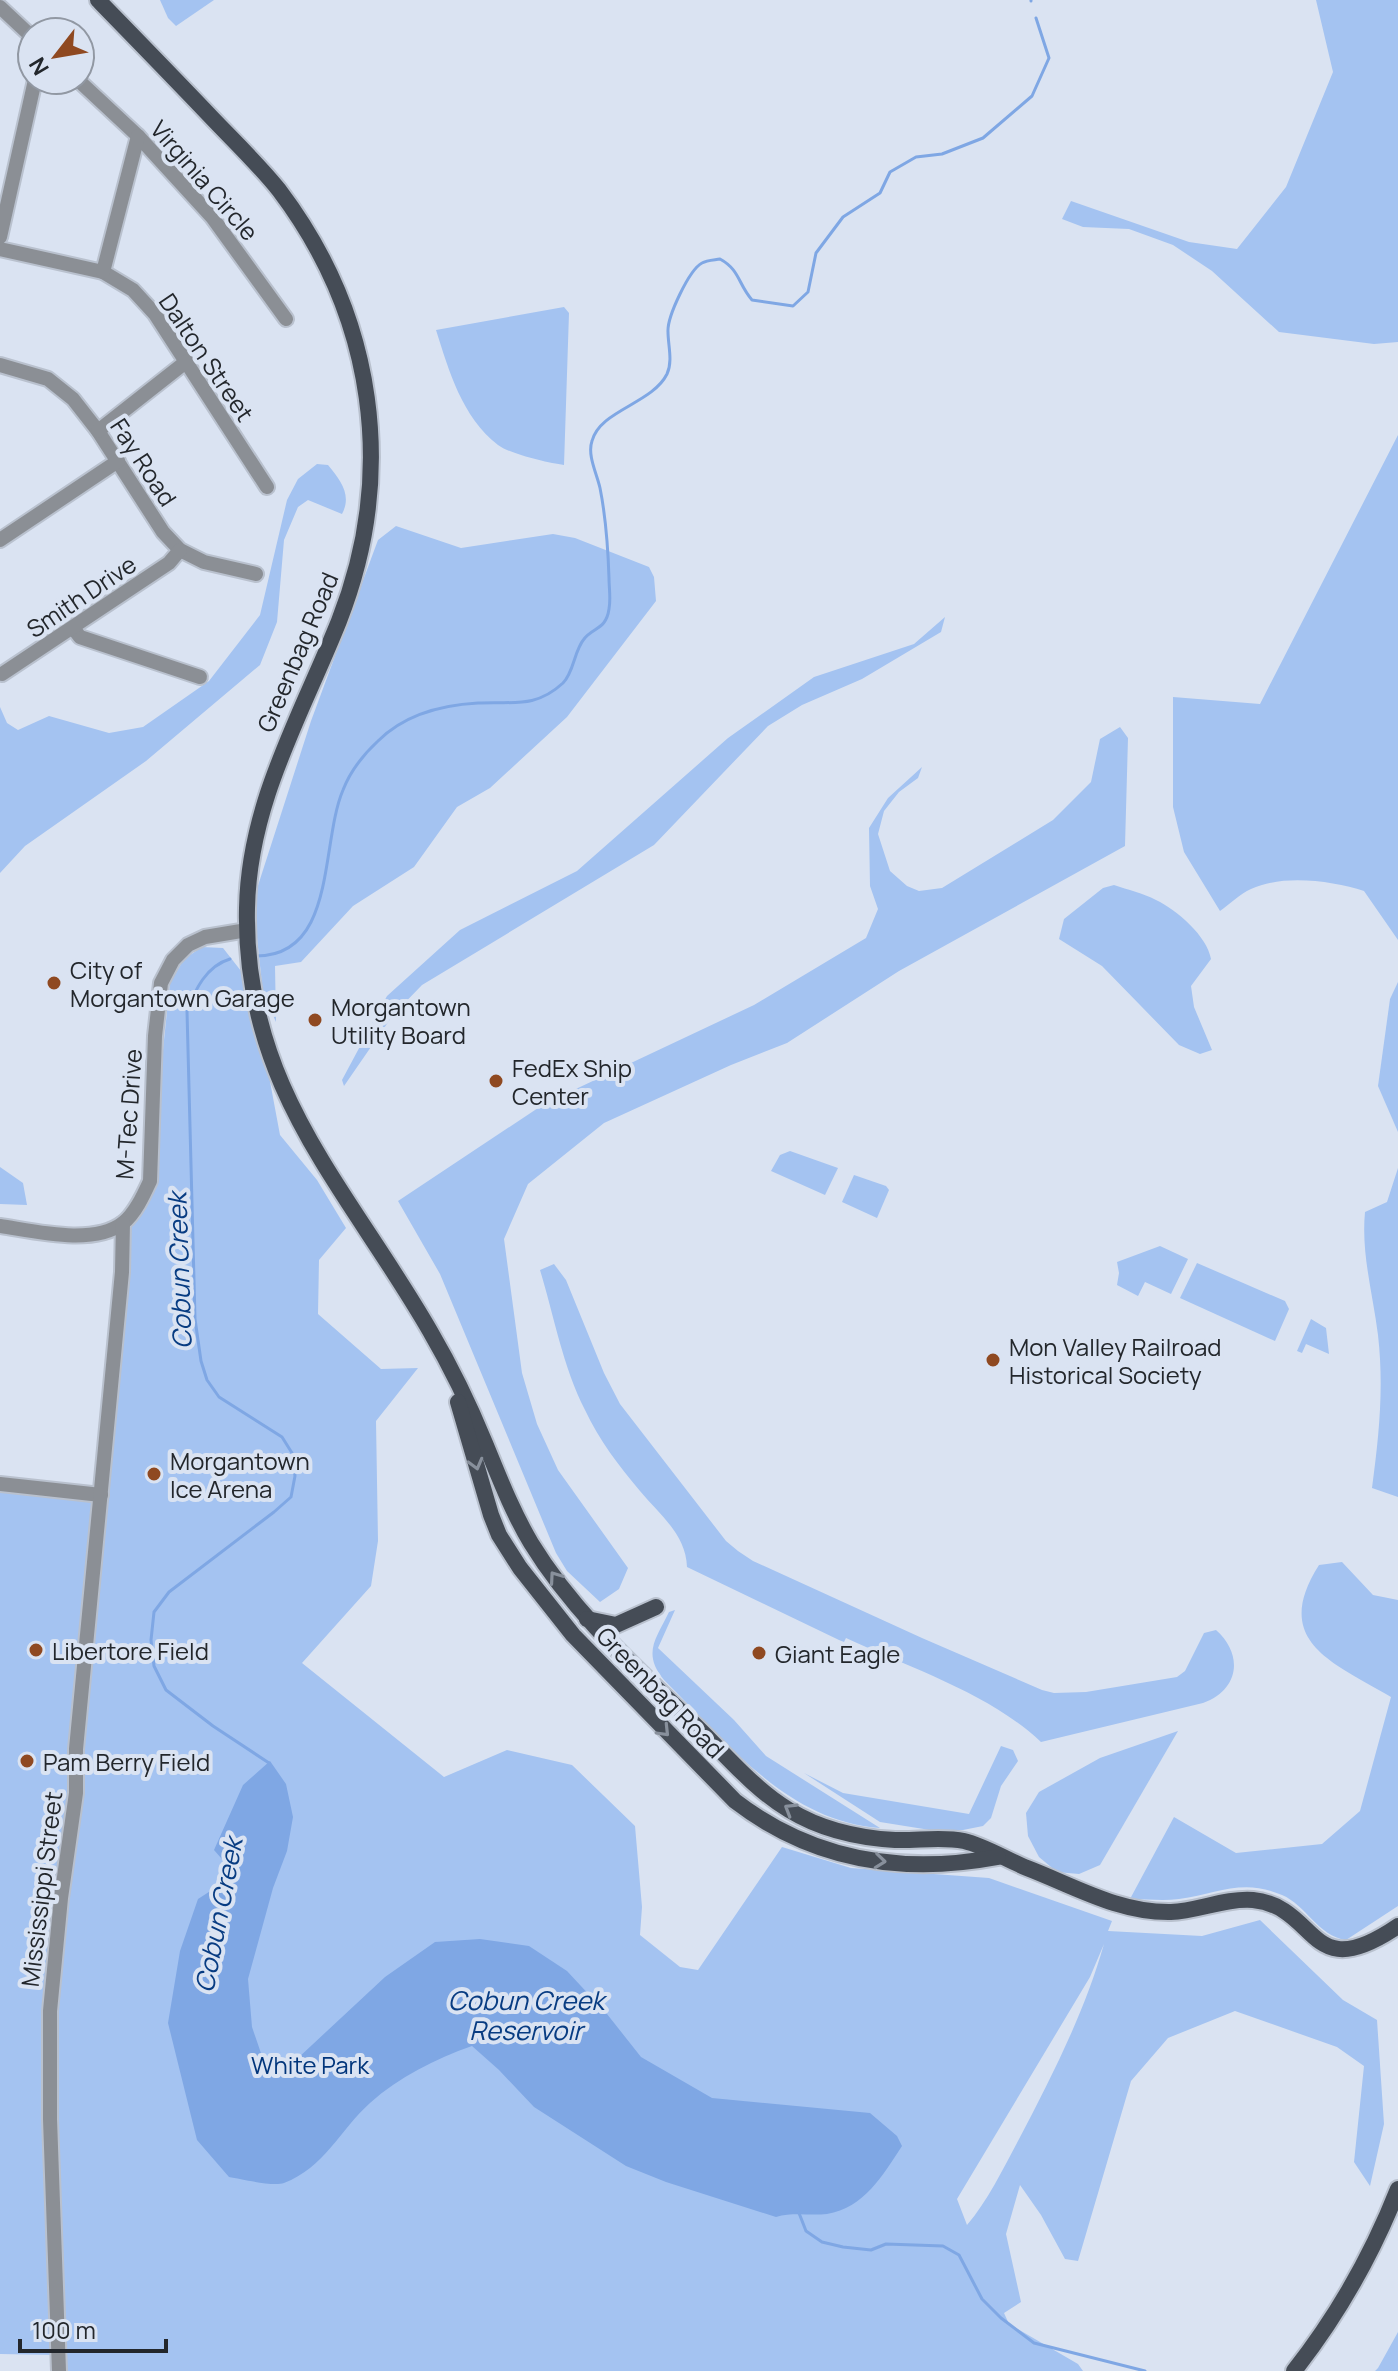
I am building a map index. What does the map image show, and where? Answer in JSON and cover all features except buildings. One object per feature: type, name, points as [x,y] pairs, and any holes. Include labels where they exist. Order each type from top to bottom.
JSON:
[{"type":"main road","name":"Greenbag Road","points":[[98,0],[277,187],[328,268],[353,330],[368,399],[372,470],[362,552],[338,622],[267,791],[256,829],[250,866],[248,962],[260,1025],[271,1063],[285,1095],[312,1145],[408,1292],[447,1362],[469,1405],[510,1504],[529,1538],[587,1619],[754,1783],[788,1810],[816,1824],[892,1840],[968,1841],[998,1857],[1116,1905],[1143,1911],[1188,1911],[1231,1901],[1262,1901],[1287,1914],[1314,1938],[1336,1948],[1349,1950],[1365,1946],[1397,1927]]},
{"type":"main road","name":"Greenbag Road","points":[[447,1362],[491,1515],[507,1549],[573,1635],[735,1801],[797,1840],[852,1857],[910,1863],[998,1857]]},
{"type":"main road","points":[[587,1619],[616,1625],[656,1607]]},
{"type":"main road","points":[[1294,2371],[1322,2336],[1355,2284],[1398,2189]]},
{"type":"street","points":[[4,0],[0,6],[16,22]]},
{"type":"street","points":[[0,237],[31,96]]},
{"type":"street","name":"Virginia Circle","points":[[95,96],[138,136],[212,217],[286,319]]},
{"type":"street","points":[[103,272],[138,136]]},
{"type":"street","name":"Dalton Street","points":[[0,249],[103,272],[133,290],[155,314],[187,361],[267,487]]},
{"type":"street","points":[[98,431],[187,361]]},
{"type":"street","name":"Fay Road","points":[[0,365],[33,373],[60,386],[98,431],[163,532],[180,550],[204,562],[256,574]]},
{"type":"street","points":[[0,540],[118,461]]},
{"type":"street","name":"Smith Drive","points":[[2,674],[169,563],[180,550]]},
{"type":"street","points":[[73,628],[80,637],[200,677]]},
{"type":"street","name":"M-Tec Drive","points":[[123,1223],[150,1181],[155,1036],[158,998],[165,973],[188,945],[205,937],[247,930]]},
{"type":"street","points":[[0,1226],[71,1236],[91,1234],[123,1223]]},
{"type":"street","name":"Mississippi Street","points":[[59,2371],[50,2119],[50,2011],[61,1898],[76,1793],[76,1749],[124,1253],[123,1223]]},
{"type":"street","points":[[0,1484],[101,1495]]},
{"type":"green space","points":[[160,0],[214,0],[176,26],[168,18]]},
{"type":"green space","points":[[1316,0],[1398,0],[1398,342],[1374,344],[1279,332],[1212,271],[1173,245],[1129,229],[1083,227],[1062,219],[1071,201],[1189,242],[1237,249],[1286,187],[1333,72]]},
{"type":"green space","points":[[564,307],[569,313],[564,465],[511,452],[486,434],[458,392],[436,330]]},
{"type":"green space","points":[[1398,435],[1398,940],[1364,891],[1338,884],[1293,880],[1264,884],[1247,891],[1220,911],[1184,852],[1173,807],[1173,697],[1260,704]]},
{"type":"green space","points":[[317,464],[328,465],[337,477],[344,488],[345,507],[342,514],[308,500],[298,507],[284,540],[277,622],[260,665],[146,761],[25,846],[0,873],[0,707],[7,723],[18,730],[49,716],[109,733],[143,727],[209,681],[260,615],[287,500],[298,479]]},
{"type":"green space","points":[[396,526],[461,548],[553,534],[575,538],[649,567],[654,577],[656,601],[567,717],[490,788],[457,807],[414,867],[353,906],[301,962],[275,966],[276,1022],[263,993],[253,901],[311,721],[378,540]]},
{"type":"green space","points":[[945,617],[941,632],[862,679],[802,705],[768,726],[654,845],[422,985],[393,1015],[344,1086],[342,1080],[387,996],[460,930],[577,871],[728,738],[814,677],[914,644]]},
{"type":"green space","points":[[1120,727],[1128,738],[1125,846],[899,971],[787,1043],[604,1123],[528,1184],[504,1239],[522,1373],[537,1424],[558,1470],[628,1568],[619,1589],[600,1602],[567,1571],[556,1553],[440,1274],[398,1201],[544,1104],[754,1005],[866,938],[878,909],[870,886],[869,828],[888,798],[922,767],[918,778],[899,792],[884,811],[878,834],[890,871],[907,886],[919,891],[942,888],[1053,820],[1091,782],[1100,739]]},
{"type":"green space","points":[[1114,885],[1164,904],[1182,917],[1204,941],[1211,959],[1191,986],[1194,1007],[1212,1050],[1200,1054],[1179,1045],[1102,966],[1059,939],[1064,919],[1103,888]]},
{"type":"green space","name":"White Park","points":[[202,947],[223,948],[252,985],[280,1135],[317,1180],[346,1228],[319,1260],[318,1314],[381,1369],[418,1368],[376,1421],[378,1541],[371,1586],[302,1663],[444,1777],[507,1750],[572,1765],[635,1826],[642,1907],[640,1935],[680,1967],[698,1970],[782,1847],[851,1868],[989,1878],[1112,1921],[1108,1931],[1202,1936],[1260,1920],[1343,2000],[1377,2020],[1384,2124],[1370,2186],[1354,2162],[1364,2066],[1337,2047],[1235,2011],[1168,2038],[1131,2081],[1078,2261],[1065,2259],[1020,2185],[1006,2234],[1021,2302],[1004,2313],[1009,2324],[1078,2364],[1083,2371],[59,2371],[58,2355],[0,2354],[0,1484],[100,1495],[123,1223],[151,1164],[170,983],[184,959]],"holes":[[[1104,1944],[1096,1970],[1043,2093],[994,2185],[967,2225],[957,2199],[1090,1977]]]},
{"type":"green space","points":[[1398,982],[1398,1132],[1378,1086],[1390,999]]},
{"type":"green space","points":[[790,1151],[838,1168],[825,1195],[771,1171],[780,1155]]},
{"type":"green space","points":[[0,1167],[23,1183],[27,1205],[0,1204]]},
{"type":"green space","points":[[1398,1168],[1398,1497],[1372,1488],[1379,1431],[1381,1374],[1364,1228],[1365,1212],[1387,1202]]},
{"type":"green space","points":[[854,1175],[886,1186],[889,1190],[877,1218],[842,1202]]},
{"type":"green space","points":[[1160,1246],[1188,1259],[1171,1294],[1145,1282],[1138,1296],[1117,1285],[1117,1262]]},
{"type":"green space","points":[[1197,1263],[1285,1301],[1289,1309],[1275,1341],[1180,1298]]},
{"type":"green space","points":[[554,1264],[566,1280],[620,1404],[726,1541],[753,1561],[1042,1690],[1054,1693],[1086,1692],[1177,1677],[1185,1671],[1204,1633],[1216,1630],[1231,1650],[1234,1671],[1230,1681],[1224,1690],[1203,1703],[1041,1742],[998,1709],[973,1695],[846,1638],[844,1642],[839,1640],[687,1567],[677,1535],[610,1452],[577,1394],[540,1270]]},
{"type":"green space","points":[[1311,1319],[1326,1328],[1329,1354],[1306,1344],[1302,1353],[1297,1351]]},
{"type":"green space","points":[[1342,1562],[1373,1595],[1398,1600],[1398,1906],[1346,1940],[1328,1933],[1290,1900],[1268,1890],[1242,1887],[1179,1899],[1130,1899],[1174,1817],[1236,1853],[1322,1844],[1360,1811],[1391,1697],[1330,1661],[1315,1647],[1305,1632],[1302,1613],[1306,1591],[1319,1565]]},
{"type":"green space","points":[[675,1610],[658,1648],[734,1720],[766,1756],[880,1828],[846,1822],[815,1811],[787,1794],[735,1752],[664,1680],[654,1662],[653,1646],[669,1612]]},
{"type":"green space","points":[[1178,1731],[1100,1865],[1079,1874],[1057,1872],[1039,1857],[1028,1836],[1026,1813],[1039,1792],[1100,1758]]},
{"type":"green space","points":[[1001,1746],[1013,1750],[1018,1761],[1001,1786],[991,1818],[983,1826],[963,1830],[930,1830],[880,1822],[804,1773],[843,1793],[969,1814]]},
{"type":"green space","points":[[1398,2332],[1398,2371],[1375,2371],[1378,2368]]},
{"type":"water","name":"Cobun Creek Reservoir","points":[[270,1761],[286,1784],[293,1817],[287,1851],[273,1888],[248,1979],[252,2027],[264,2062],[283,2072],[385,1977],[435,1942],[480,1939],[529,1946],[567,1971],[641,2057],[712,2098],[870,2113],[897,2136],[902,2146],[871,2189],[852,2205],[827,2214],[776,2217],[626,2166],[534,2107],[472,2046],[393,2085],[359,2114],[321,2158],[298,2176],[279,2184],[229,2177],[197,2140],[168,2023],[180,1951],[198,1899],[229,1879],[228,1866],[214,1850],[243,1785]]},
{"type":"waterway","name":"Cobun Creek","points":[[256,956],[282,951],[301,938],[313,918],[343,790],[358,764],[378,741],[400,724],[437,709],[478,703],[523,702],[543,697],[563,683],[581,644],[605,621],[610,601],[607,544],[602,499],[592,458],[592,441],[605,422],[650,393],[667,374],[671,316],[685,284],[697,267],[704,262],[720,259],[735,273],[752,300],[793,306],[808,292],[816,253],[843,217],[880,193],[890,172],[916,157],[942,154],[983,138],[1032,96],[1049,58],[1036,18]]},
{"type":"waterway","name":"Cobun Creek","points":[[230,959],[208,973],[187,1011],[195,1319],[207,1380],[219,1397],[282,1437],[292,1453],[295,1476],[291,1497],[169,1592],[154,1612],[151,1640],[154,1666],[166,1690],[269,1763]]},
{"type":"waterway","name":"Cobun Creek","points":[[799,2213],[806,2231],[822,2242],[843,2247],[871,2250],[886,2244],[943,2246],[959,2255],[982,2299],[1034,2343],[1145,2371]]},
{"type":"place","name":"City of Morgantown Garage","points":[[54,983]]},
{"type":"place","name":"Morgantown Utility Board","points":[[315,1020]]},
{"type":"place","name":"FedEx Ship Center","points":[[496,1081]]},
{"type":"place","name":"Mon Valley Railroad Historical Society","points":[[993,1360]]},
{"type":"place","name":"Morgantown Ice Arena","points":[[154,1474]]},
{"type":"place","name":"Libertore Field","points":[[36,1650]]},
{"type":"place","name":"Giant Eagle","points":[[759,1653]]},
{"type":"place","name":"Pam Berry Field","points":[[27,1761]]}]
